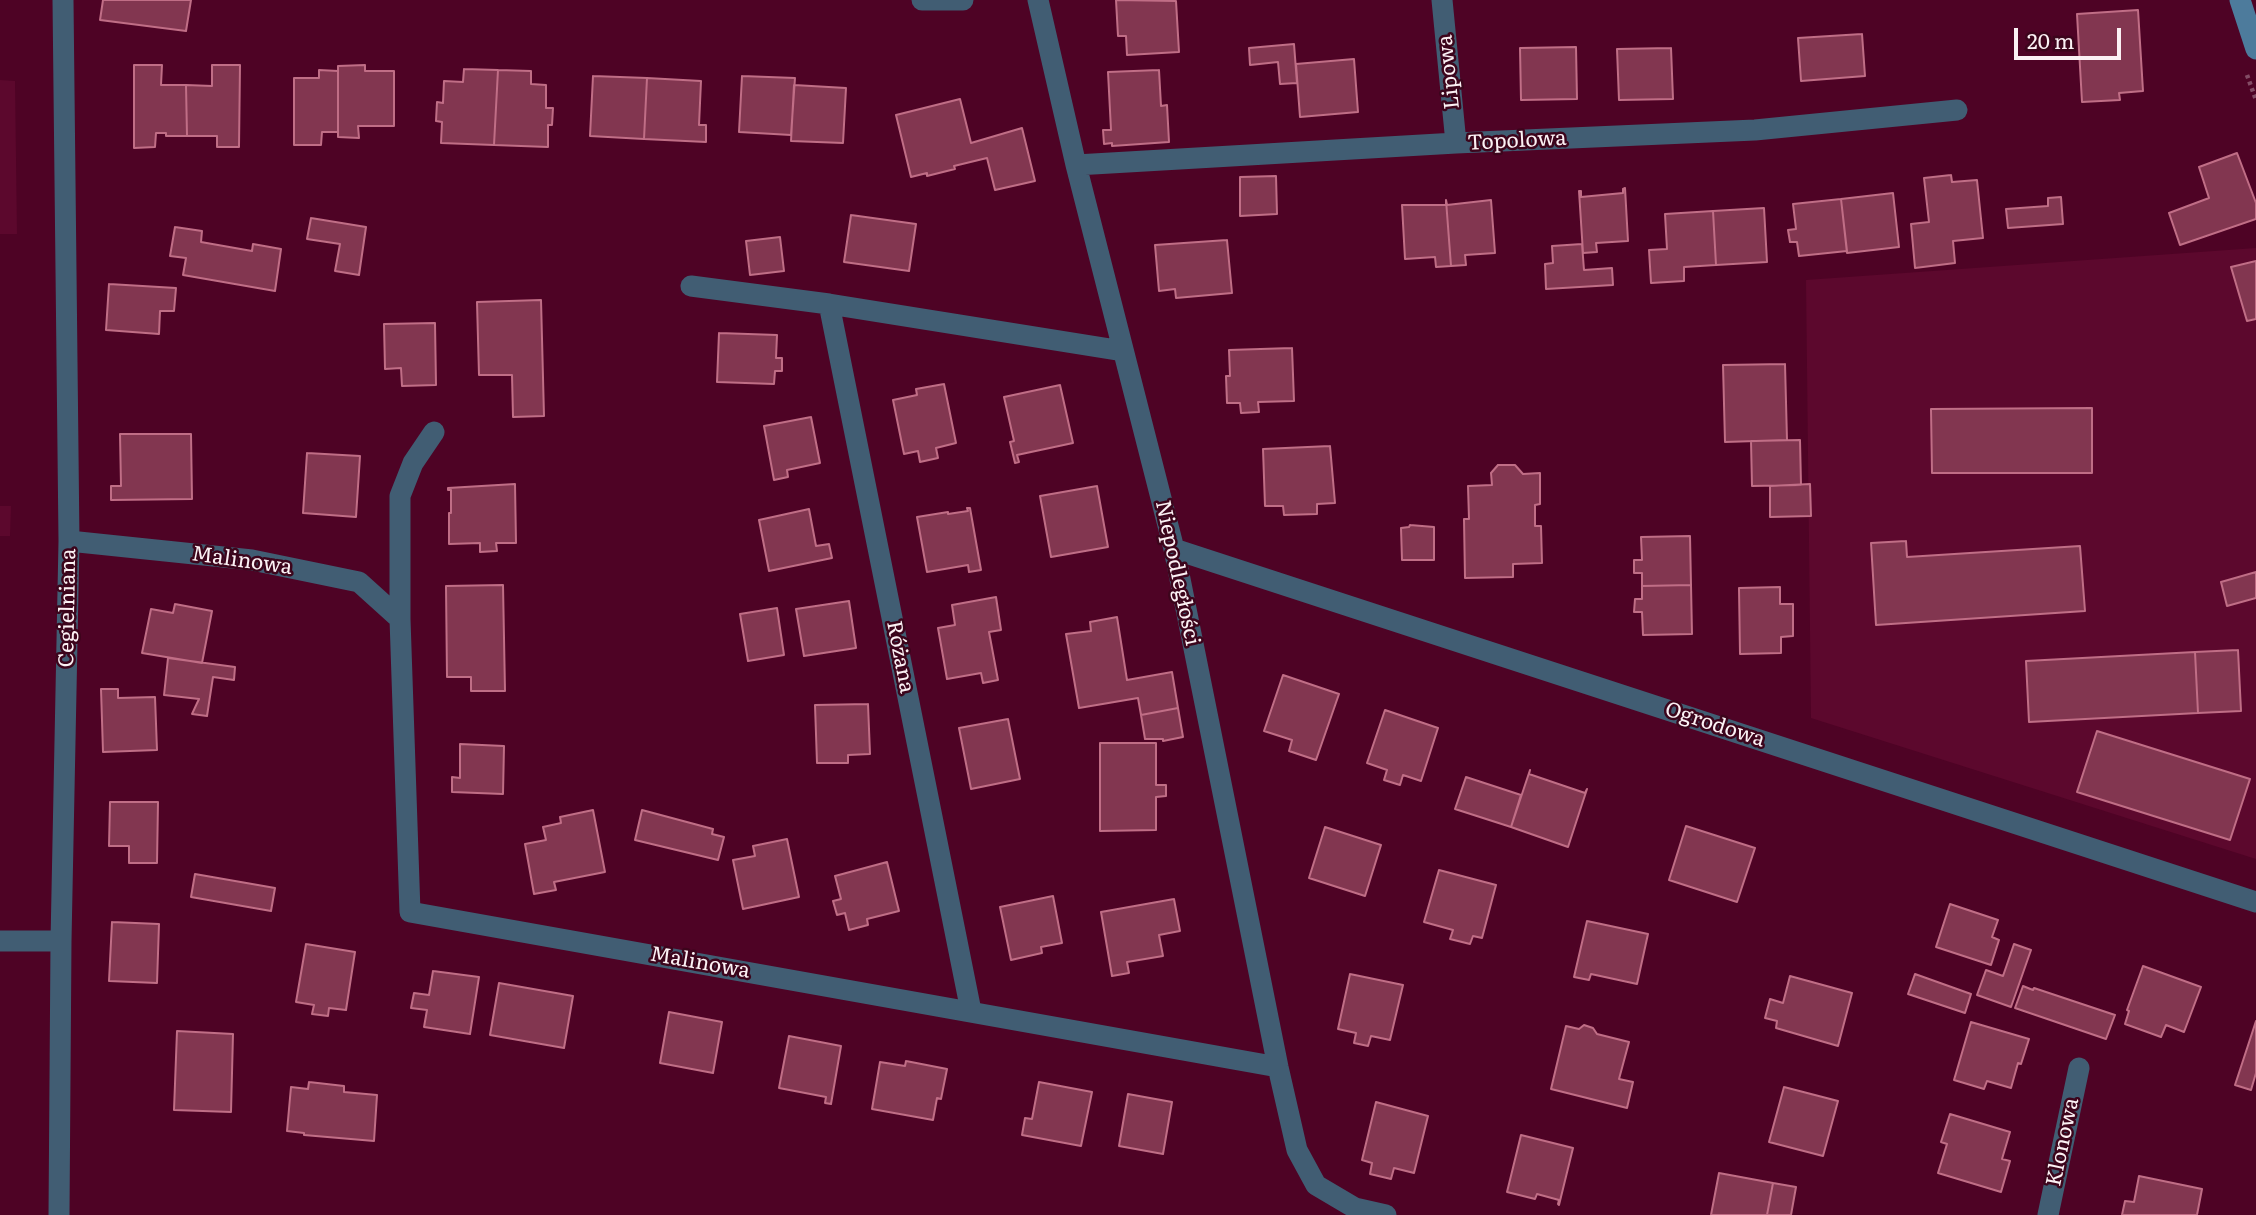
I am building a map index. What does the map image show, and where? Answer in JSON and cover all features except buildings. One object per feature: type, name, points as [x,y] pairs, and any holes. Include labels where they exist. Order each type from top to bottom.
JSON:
[{"type":"main road","points":[[2240,0],[2256,49]]},
{"type":"street","name":"Cegielniana","points":[[59,1215],[69,541],[63,0]]},
{"type":"street","points":[[922,0],[963,0]]},
{"type":"street","name":"Niepodległości","points":[[1038,0],[1076,165],[1174,549],[1297,1150],[1316,1185],[1355,1208],[1387,1215]]},
{"type":"street","name":"Lipowa","points":[[1442,0],[1456,143]]},
{"type":"street","name":"Topolowa","points":[[1076,165],[1456,143],[1755,130],[1957,110]]},
{"type":"street","points":[[691,286],[829,304],[1124,351]]},
{"type":"street","name":"Różana","points":[[829,304],[971,1011]]},
{"type":"street","name":"Malinowa","points":[[434,432],[413,463],[400,496],[400,619],[410,912],[1278,1067]]},
{"type":"street","name":"Malinowa","points":[[69,541],[252,560],[359,582],[400,619]]},
{"type":"street","name":"Ogrodowa","points":[[1174,549],[2256,902]]},
{"type":"street","points":[[0,941],[61,941]]},
{"type":"street","name":"Klonowa","points":[[2048,1215],[2079,1068]]},
{"type":"shaded area","points":[[0,80],[15,81],[17,234],[0,234]]},
{"type":"shaded area","points":[[2256,248],[2256,859],[1811,718],[1806,280]]},
{"type":"shaded area","points":[[0,506],[11,506],[10,536],[0,536]]}]
